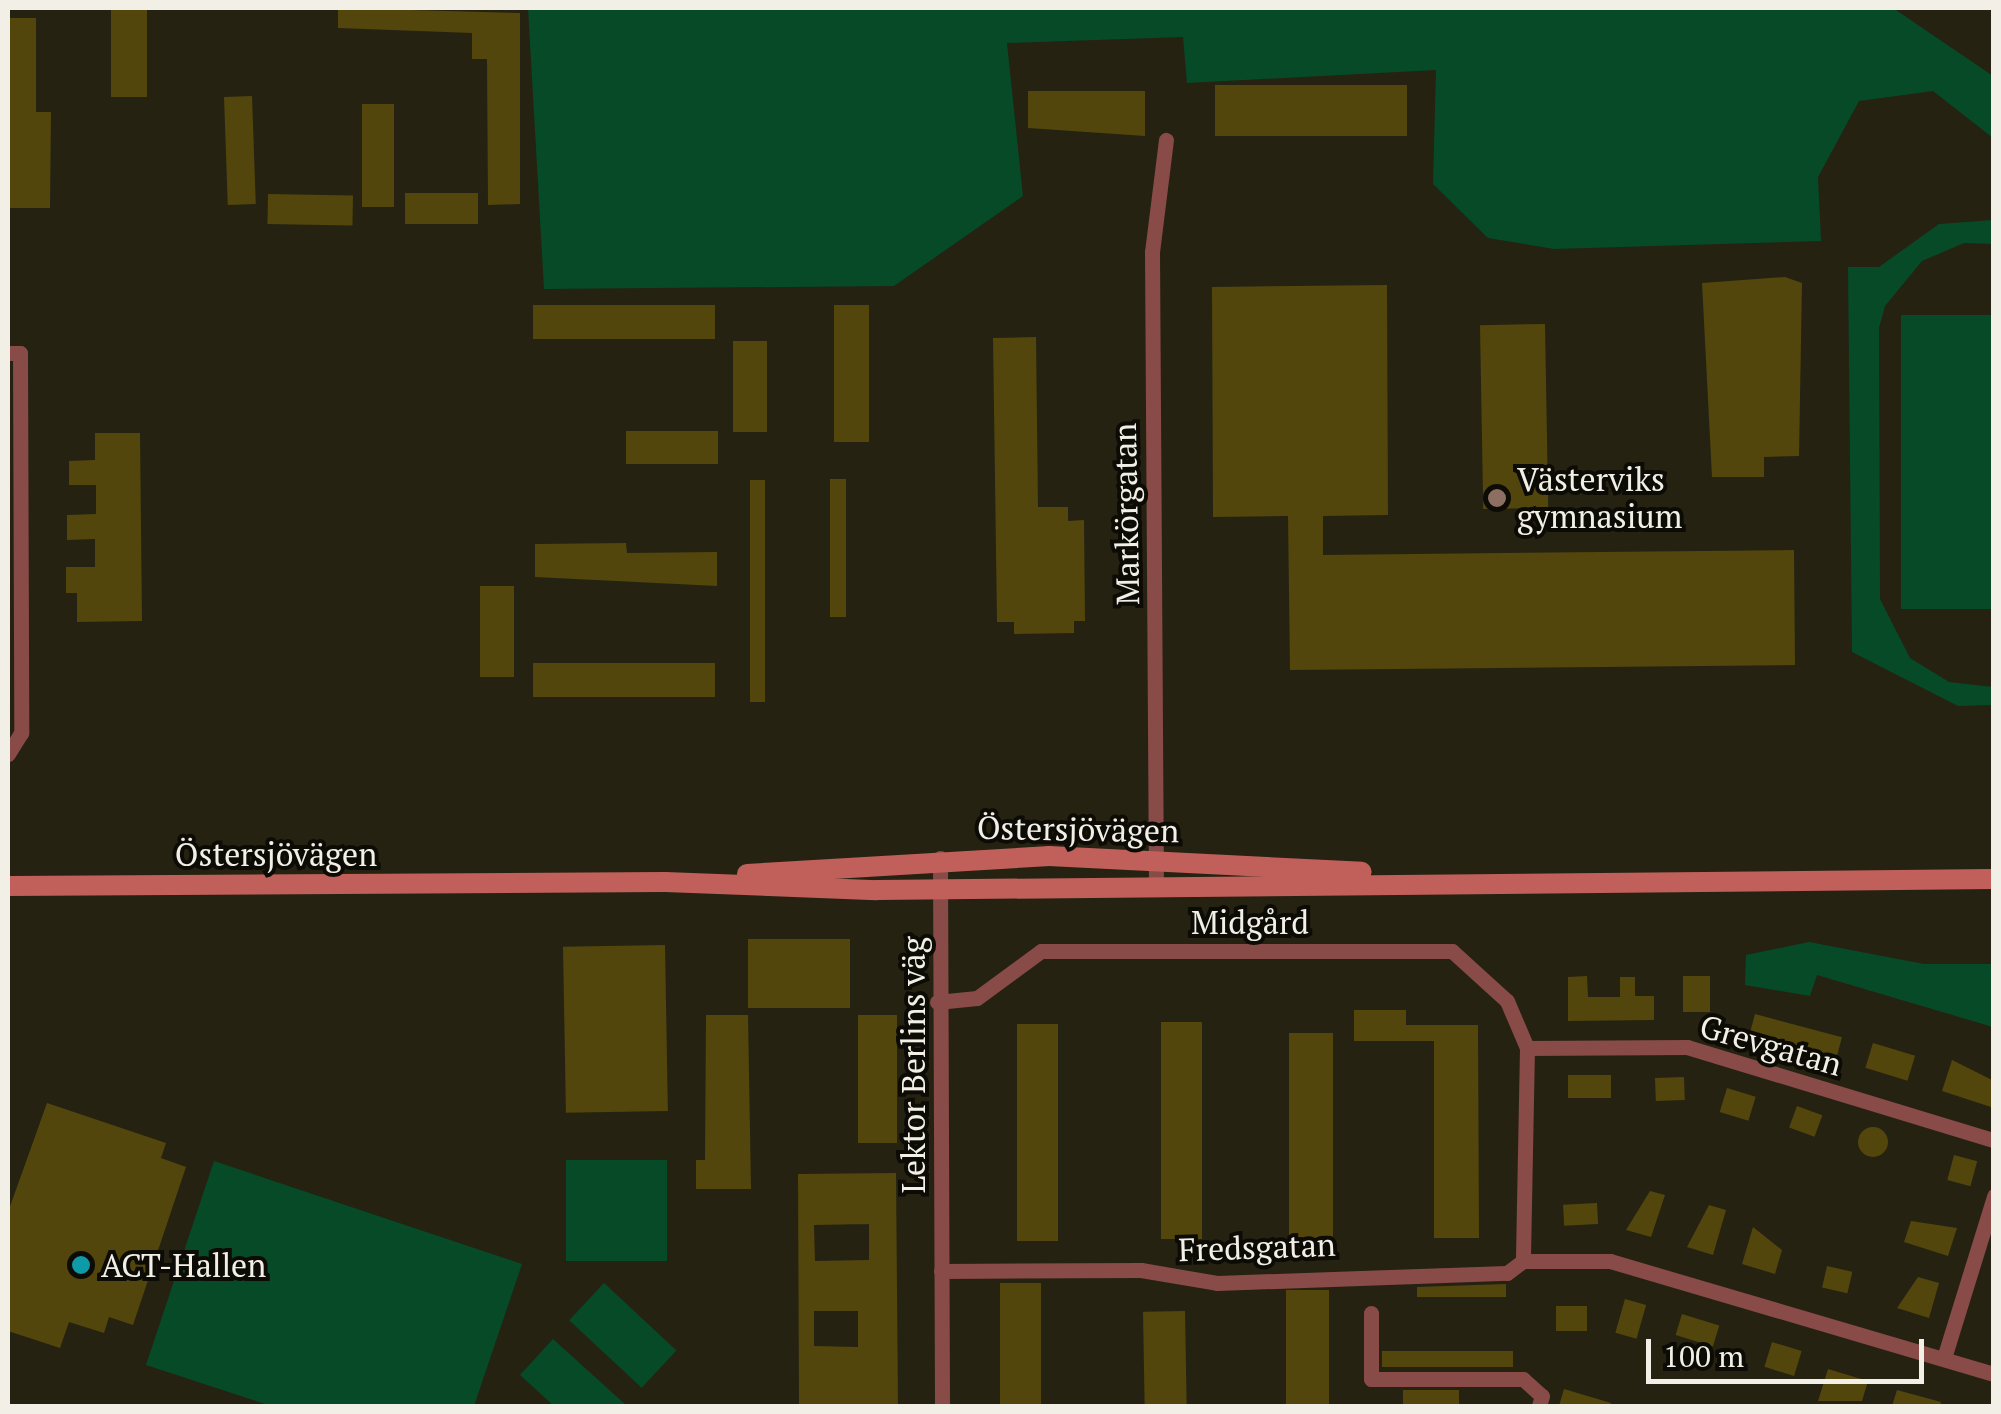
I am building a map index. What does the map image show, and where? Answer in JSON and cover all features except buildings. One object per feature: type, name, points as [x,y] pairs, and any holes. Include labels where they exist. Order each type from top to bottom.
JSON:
[{"type":"main road","name":"Östersjövägen","points":[[665,882],[940,858],[1156,858],[1491,881]]},
{"type":"main road","name":"Östersjövägen","points":[[8,886],[665,882],[940,889],[1994,879]]},
{"type":"street","name":"Markörgatan","points":[[1156,888],[1152,252],[1166,140]]},
{"type":"street","points":[[8,354],[20,353],[21,732],[8,754]]},
{"type":"street","name":"Lektor Berlins väg","points":[[940,858],[942,1406]]},
{"type":"street","name":"Midgård","points":[[938,1002],[977,998],[1040,951],[1452,951],[1516,1012],[1527,1048]]},
{"type":"street","name":"Grevgatan","points":[[1527,1048],[1687,1047],[1994,1140]]},
{"type":"street","points":[[1523,1261],[1527,1048]]},
{"type":"street","points":[[1944,1358],[1994,1196]]},
{"type":"street","name":"Fredsgatan","points":[[942,1271],[1141,1270],[1217,1283],[1507,1273],[1523,1261],[1610,1261],[1994,1374]]},
{"type":"street","points":[[1372,1313],[1371,1379],[1523,1379],[1542,1396],[1540,1406]]},
{"type":"green space","points":[[528,8],[1893,8],[1993,76],[1993,138],[1933,91],[1859,101],[1818,177],[1821,241],[1554,249],[1488,238],[1433,184],[1436,70],[1187,83],[1183,37],[1007,43],[1023,196],[894,286],[544,289]]},
{"type":"green space","points":[[1993,220],[1993,244],[1964,243],[1922,261],[1885,306],[1879,328],[1880,599],[1910,658],[1949,682],[1993,687],[1993,705],[1958,706],[1852,652],[1848,267],[1879,267],[1939,224]]},
{"type":"green space","points":[[1901,315],[1993,315],[1993,609],[1901,609]]},
{"type":"green space","points":[[1809,942],[1924,964],[1993,964],[1993,1027],[1817,975],[1810,996],[1745,985],[1746,955]]},
{"type":"green space","points":[[566,1160],[667,1160],[667,1261],[566,1261]]},
{"type":"green space","points":[[214,1161],[522,1264],[474,1406],[271,1406],[146,1365]]},
{"type":"green space","points":[[604,1283],[676,1351],[642,1388],[569,1320]]},
{"type":"green space","points":[[553,1339],[627,1406],[554,1406],[520,1375]]},
{"type":"place","name":"Västerviks gymnasium","points":[[1497,498]]},
{"type":"place","name":"ACT-Hallen","points":[[81,1265]]}]
